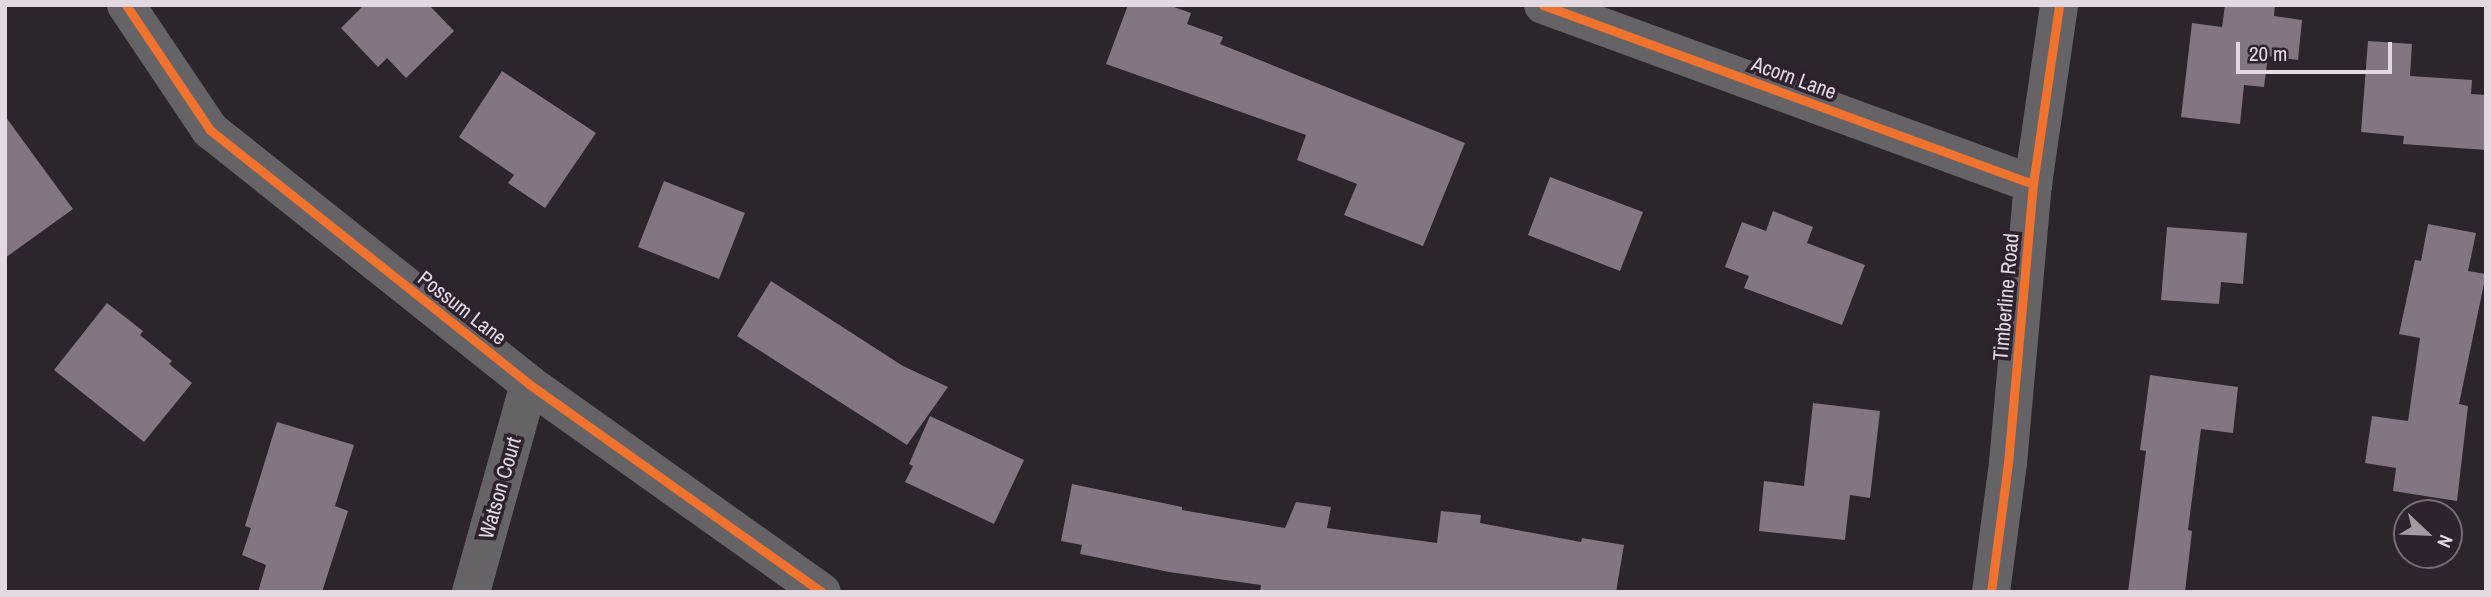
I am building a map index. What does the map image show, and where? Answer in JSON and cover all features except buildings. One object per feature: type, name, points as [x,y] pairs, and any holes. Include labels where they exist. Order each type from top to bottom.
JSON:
[{"type":"street","name":"Possum Lane","points":[[126,5],[211,130],[529,384],[822,592]]},
{"type":"street","name":"Acorn Lane","points":[[1543,5],[2034,184]]},
{"type":"street","name":"Timberline Road","points":[[1991,592],[2008,463],[2034,184],[2059,5]]},
{"type":"street","name":"Watson Court","points":[[471,592],[529,384]]},
{"type":"cycle path","points":[[126,5],[210,130],[529,384],[822,592]]},
{"type":"cycle path","points":[[1543,5],[2033,184]]},
{"type":"cycle path","points":[[1991,592],[2008,463],[2033,184],[2059,5]]}]
